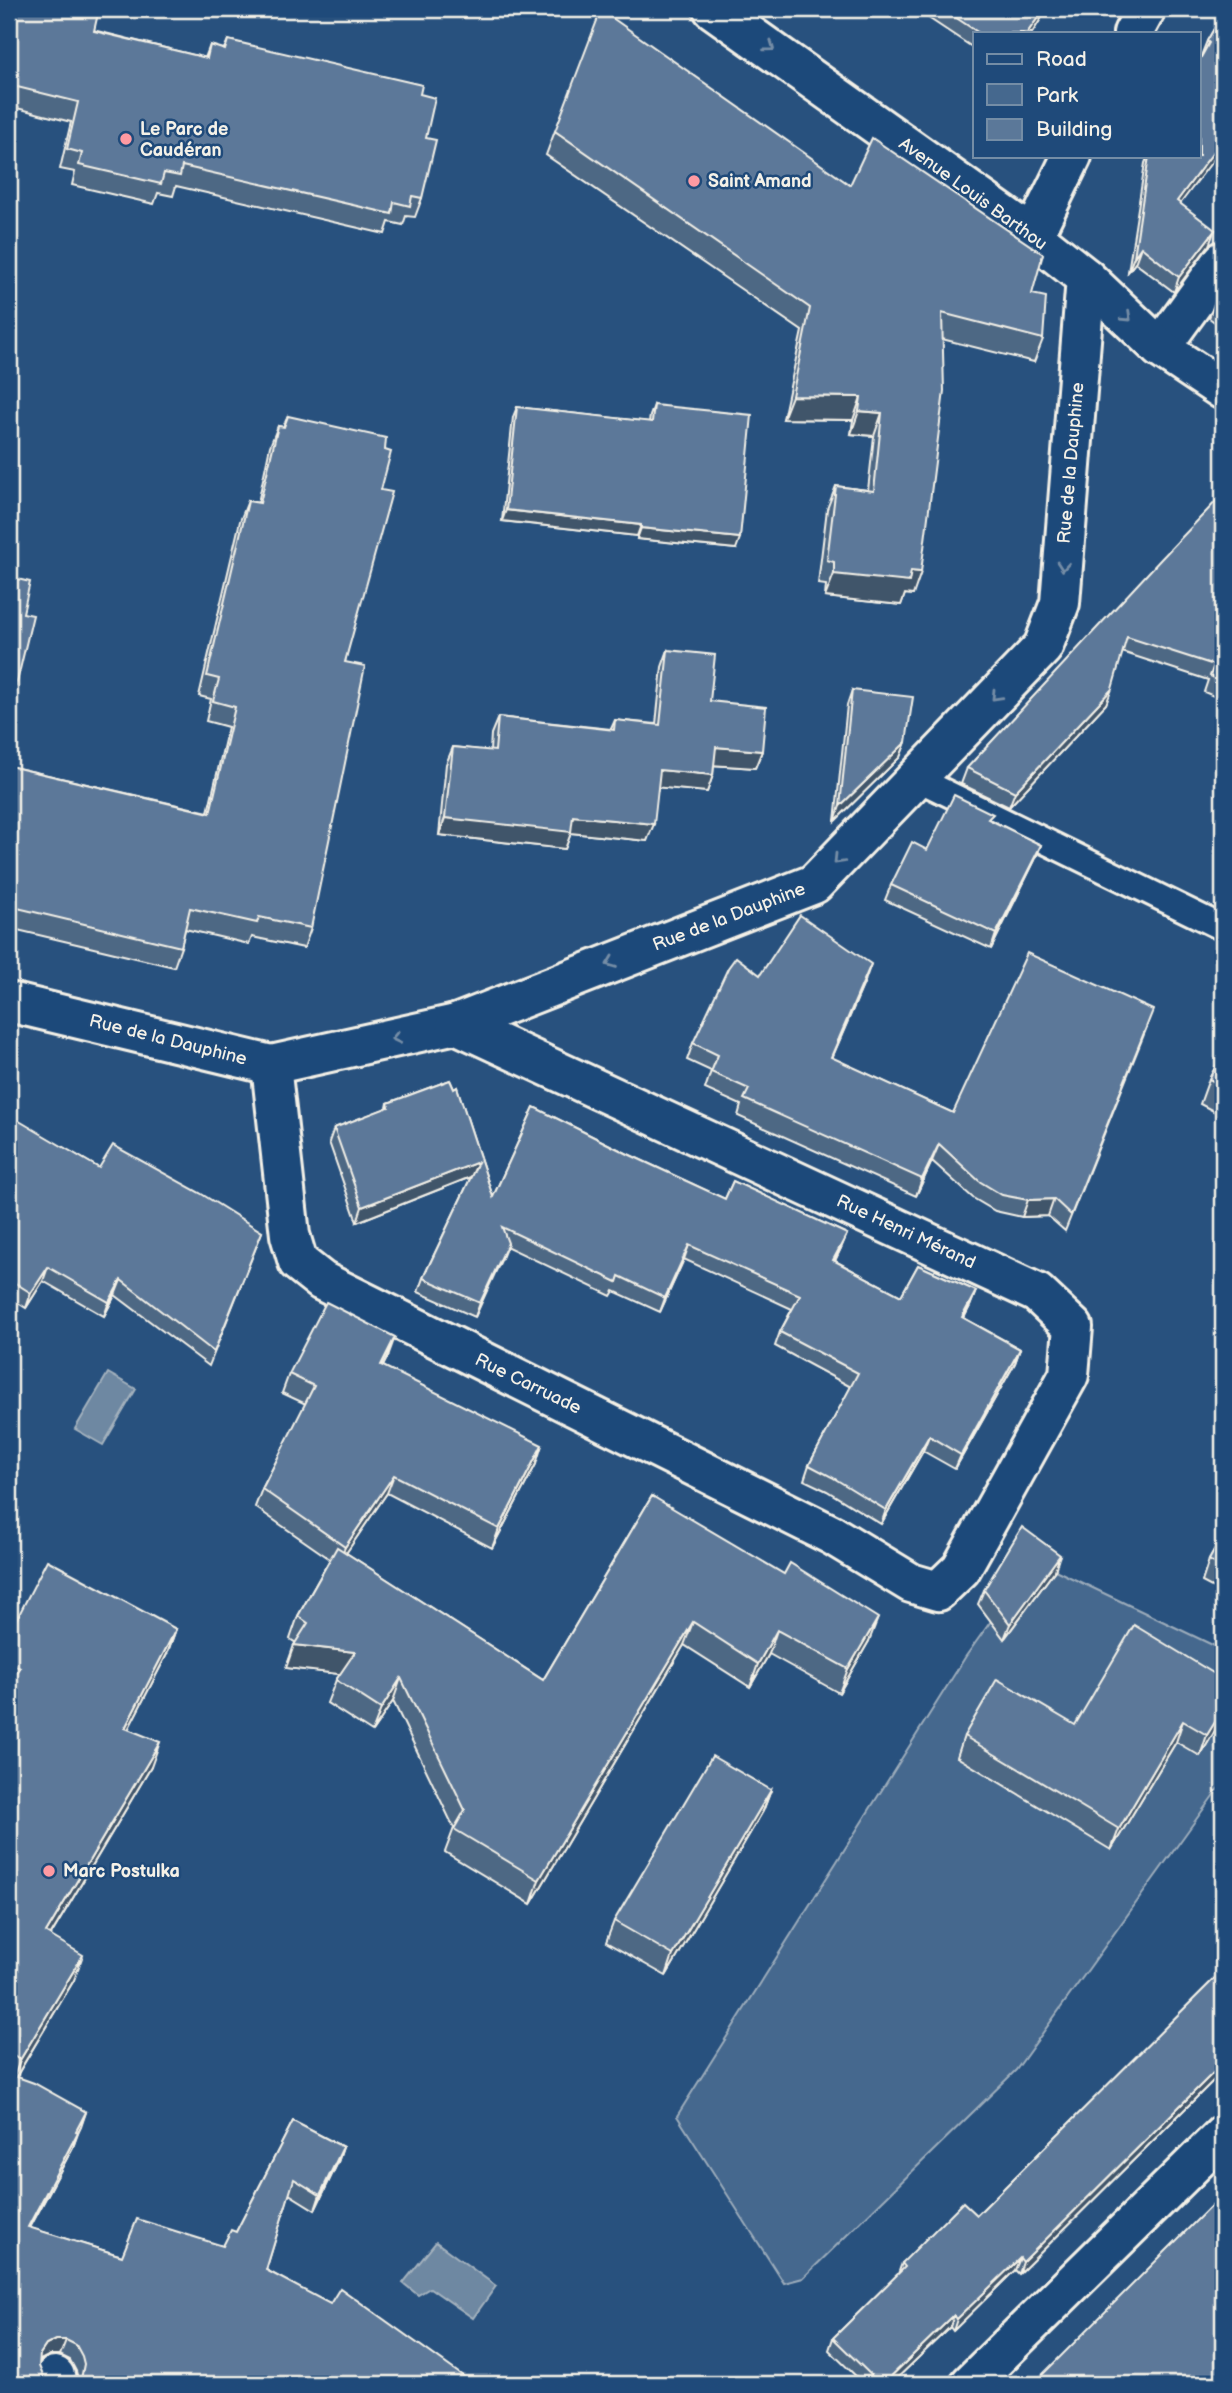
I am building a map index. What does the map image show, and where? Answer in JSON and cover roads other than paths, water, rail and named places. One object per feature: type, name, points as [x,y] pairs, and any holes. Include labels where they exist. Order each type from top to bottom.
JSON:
[{"type":"street","name":"Avenue Louis Barthou","points":[[713,9],[1032,236],[1086,278],[1160,348],[1223,390]]},
{"type":"street","points":[[1134,32],[1146,9]]},
{"type":"street","points":[[1032,236],[1071,158]]},
{"type":"street","points":[[1160,348],[1223,261]]},
{"type":"street","name":"Rue de la Dauphine","points":[[9,1002],[271,1065],[456,1024],[814,884],[1043,647],[1060,603],[1086,278]]},
{"type":"street","name":"Rue Henri Mérand","points":[[456,1024],[1037,1293],[1073,1327],[1069,1375],[961,1569],[938,1591]]},
{"type":"street","name":"Rue Carruade","points":[[271,1065],[290,1235],[298,1262],[322,1281],[832,1535],[911,1583],[938,1591]]},
{"type":"street","points":[[970,2384],[1223,2135]]},
{"type":"lane","points":[[916,778],[1223,928]]},
{"type":"place","name":"Le Parc de Caudéran","points":[[126,139]]},
{"type":"place","name":"Saint Amand","points":[[694,181]]},
{"type":"place","name":"Marc Postulka","points":[[49,1871]]}]
